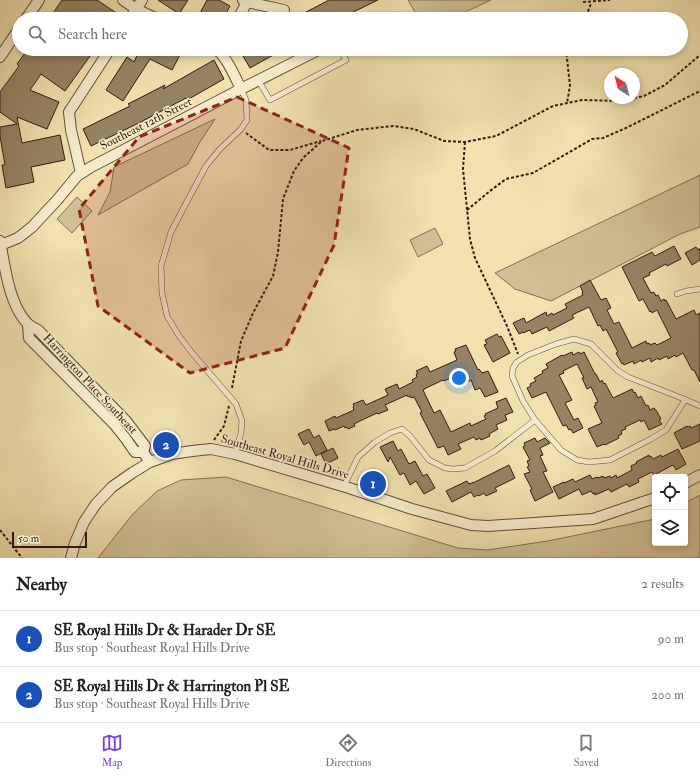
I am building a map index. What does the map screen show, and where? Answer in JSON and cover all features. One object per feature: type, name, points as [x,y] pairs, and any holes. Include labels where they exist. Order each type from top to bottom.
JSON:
[{"type":"street","points":[[31,12],[39,0]]},
{"type":"street","points":[[122,0],[139,4],[149,12]]},
{"type":"street","points":[[241,12],[245,1],[284,10]]},
{"type":"street","points":[[0,57],[12,39]]},
{"type":"street","points":[[81,174],[71,130],[69,112],[105,56]]},
{"type":"street","points":[[224,56],[241,89]]},
{"type":"street","name":"Southeast 12th Street","points":[[0,243],[18,238],[32,226],[58,199],[76,176],[306,56]]},
{"type":"street","name":"Harrington Place Southeast","points":[[0,243],[13,300],[20,314],[28,324],[29,338],[115,425],[135,452],[143,452],[150,462]]},
{"type":"street","name":"Southeast Royal Hills Drive","points":[[71,558],[75,543],[84,522],[96,504],[112,486],[150,462],[172,454],[211,449],[235,454],[471,525],[488,526],[593,519],[652,499]]},
{"type":"street","points":[[688,481],[700,475]]},
{"type":"lane","points":[[258,80],[270,100],[346,60],[344,56]]},
{"type":"lane","points":[[235,454],[241,433],[242,421],[236,404],[188,348],[167,316],[162,293],[161,266],[171,232],[206,166],[220,149],[242,129],[247,120],[246,100],[241,89]]},
{"type":"lane","points":[[677,294],[700,289]]},
{"type":"lane","points":[[685,400],[666,430],[651,439],[610,460],[596,462],[577,460],[562,450],[535,420],[523,401],[512,376],[513,368],[517,362],[528,355],[574,339],[591,344],[618,371],[628,377],[700,406]]},
{"type":"lane","points":[[344,486],[358,457],[375,442],[390,433],[402,429],[410,436],[429,460],[445,468],[465,468],[508,441],[535,420]]},
{"type":"path","points":[[583,2],[610,0]]},
{"type":"path","points":[[588,12],[591,6],[591,2]]},
{"type":"path","points":[[242,129],[269,150],[290,150],[357,130],[393,126],[414,129],[444,141],[465,142],[496,136],[553,106],[582,100],[622,101],[644,96],[665,85],[700,55]]},
{"type":"path","points":[[567,56],[570,86],[567,103]]},
{"type":"path","points":[[467,210],[506,179],[534,173],[592,139],[603,138],[626,128],[700,91]]},
{"type":"path","points":[[214,440],[224,426],[231,398],[241,341],[253,313],[273,276],[278,252],[282,199],[294,171],[303,158],[322,141]]},
{"type":"path","points":[[465,142],[463,169],[470,239],[475,258],[507,326],[520,360]]},
{"type":"path","points":[[0,530],[22,558]]},
{"type":"highlighted area","points":[[237,97],[349,148],[334,245],[285,348],[190,373],[98,306],[79,209],[139,137]]},
{"type":"shaded area","points":[[408,0],[491,0],[465,12],[415,12]]},
{"type":"shaded area","points":[[215,119],[188,164],[98,215],[110,192],[114,167]]},
{"type":"shaded area","points":[[700,175],[700,227],[680,234],[551,301],[515,289],[495,273]]},
{"type":"shaded area","points":[[77,197],[92,211],[72,233],[57,219]]},
{"type":"shaded area","points":[[435,228],[443,244],[418,257],[410,240]]},
{"type":"shaded area","points":[[226,477],[458,548],[487,550],[548,541],[652,520],[652,546],[688,546],[688,501],[700,495],[700,558],[98,558],[132,515],[157,491],[181,480]]},
{"type":"building","points":[[62,0],[97,0],[115,12],[54,12]]},
{"type":"building","points":[[158,0],[188,0],[180,12],[176,12]]},
{"type":"building","points":[[207,0],[219,0],[230,6],[227,12],[201,12]]},
{"type":"building","points":[[329,0],[378,0],[353,12],[306,12]]},
{"type":"building","points":[[23,56],[90,56],[65,91],[41,74],[30,90],[59,102],[47,129],[17,117],[22,143],[60,135],[65,160],[31,167],[34,182],[6,188],[2,165],[5,165],[0,127],[17,124],[0,112],[0,92],[19,66],[17,64]]},
{"type":"building","points":[[137,56],[179,56],[172,70],[150,59],[123,101],[106,90],[127,57],[134,62]]},
{"type":"building","points":[[243,56],[271,56],[250,68]]},
{"type":"building","points":[[214,60],[224,79],[187,100],[186,98],[91,146],[83,129],[130,106],[128,104],[165,85],[163,89]]},
{"type":"building","points":[[674,246],[681,259],[667,266],[666,264],[643,278],[651,293],[654,292],[656,296],[658,295],[661,301],[664,299],[665,301],[666,300],[676,319],[694,310],[696,315],[700,313],[700,382],[683,353],[668,359],[667,356],[659,360],[658,358],[651,362],[650,358],[642,362],[641,360],[634,364],[633,361],[624,365],[623,363],[622,364],[616,353],[618,352],[606,329],[603,331],[600,325],[598,326],[589,307],[572,315],[574,318],[549,331],[547,327],[532,334],[530,330],[519,334],[513,323],[524,318],[526,323],[546,312],[547,316],[552,313],[553,315],[567,308],[565,304],[583,295],[580,286],[590,280],[601,300],[606,298],[611,308],[607,310],[614,324],[619,322],[632,348],[646,341],[647,344],[649,343],[650,345],[655,343],[657,345],[671,338],[657,310],[652,313],[651,311],[650,312],[643,299],[639,301],[622,267],[652,252],[655,256]]},
{"type":"building","points":[[696,247],[698,250],[700,248],[700,260],[692,265],[685,253]]},
{"type":"building","points":[[497,334],[499,337],[501,336],[510,353],[493,362],[484,345],[487,344],[485,340]]},
{"type":"building","points":[[466,345],[478,370],[479,369],[482,373],[488,371],[498,392],[485,397],[480,388],[475,390],[471,380],[468,382],[463,372],[423,390],[434,413],[440,410],[451,432],[470,423],[471,426],[486,419],[484,416],[486,415],[485,414],[498,408],[496,402],[506,398],[513,412],[505,415],[507,420],[496,425],[498,429],[489,434],[490,436],[481,440],[480,438],[476,440],[474,437],[458,444],[461,449],[448,455],[444,446],[438,448],[420,413],[422,412],[414,397],[411,398],[407,395],[385,405],[388,410],[378,414],[377,413],[360,421],[354,424],[355,426],[348,429],[344,426],[329,431],[325,421],[354,410],[353,404],[363,400],[366,405],[388,395],[385,389],[397,384],[399,389],[413,382],[412,380],[417,377],[416,374],[418,373],[416,371],[427,366],[430,372],[457,360],[454,352],[456,351],[455,349]]},
{"type":"building","points":[[572,352],[573,355],[579,352],[580,354],[584,352],[600,382],[602,380],[604,384],[605,383],[613,398],[632,389],[638,398],[641,396],[646,406],[648,405],[650,410],[654,408],[656,410],[662,424],[649,430],[644,420],[641,422],[640,420],[625,427],[626,429],[621,431],[622,434],[618,436],[619,438],[597,447],[588,429],[602,423],[594,406],[596,405],[595,403],[598,402],[591,387],[587,389],[582,378],[584,378],[577,364],[563,371],[564,373],[559,375],[572,400],[565,403],[574,420],[578,418],[583,428],[573,433],[566,425],[563,426],[546,392],[532,398],[527,388],[531,386],[530,384],[536,381],[534,378],[548,368],[546,364],[562,355],[563,356]]},
{"type":"building","points":[[700,424],[700,441],[682,449],[674,433],[687,426],[690,426],[691,428]]},
{"type":"building","points":[[309,429],[314,438],[319,435],[327,450],[316,456],[309,442],[304,445],[298,434]]},
{"type":"building","points":[[535,438],[537,442],[545,438],[550,443],[540,448],[543,455],[540,456],[547,471],[543,472],[553,492],[535,501],[530,490],[532,489],[524,474],[530,472],[527,467],[529,466],[527,461],[530,460],[523,447],[525,445],[524,443]]},
{"type":"building","points":[[393,441],[398,451],[401,449],[409,464],[415,461],[423,476],[427,474],[435,488],[424,494],[416,481],[410,485],[404,473],[400,475],[390,457],[388,462],[380,447]]},
{"type":"building","points":[[333,448],[338,458],[326,464],[321,454]]},
{"type":"building","points":[[678,449],[686,464],[676,470],[673,465],[656,474],[652,472],[638,479],[639,482],[629,487],[627,484],[611,492],[609,489],[595,495],[595,493],[593,494],[591,491],[582,495],[579,489],[559,499],[553,487],[573,479],[575,482],[590,475],[592,479],[603,476],[604,478],[610,476],[611,478],[616,475],[617,478],[632,470],[631,466],[649,455],[649,457],[651,456],[653,459],[661,455],[662,457]]},
{"type":"building","points":[[509,465],[515,478],[495,488],[497,491],[486,496],[484,493],[474,497],[471,492],[452,502],[446,491],[467,481],[469,484],[475,482]]},
{"type":"building","points":[[374,470],[382,474],[378,482],[371,478]]},
{"type":"place","name":"SE Royal Hills Dr & Harrington Pl SE","points":[[166,445]]},
{"type":"place","name":"SE Royal Hills Dr & Harader Dr SE","points":[[373,484]]}]
